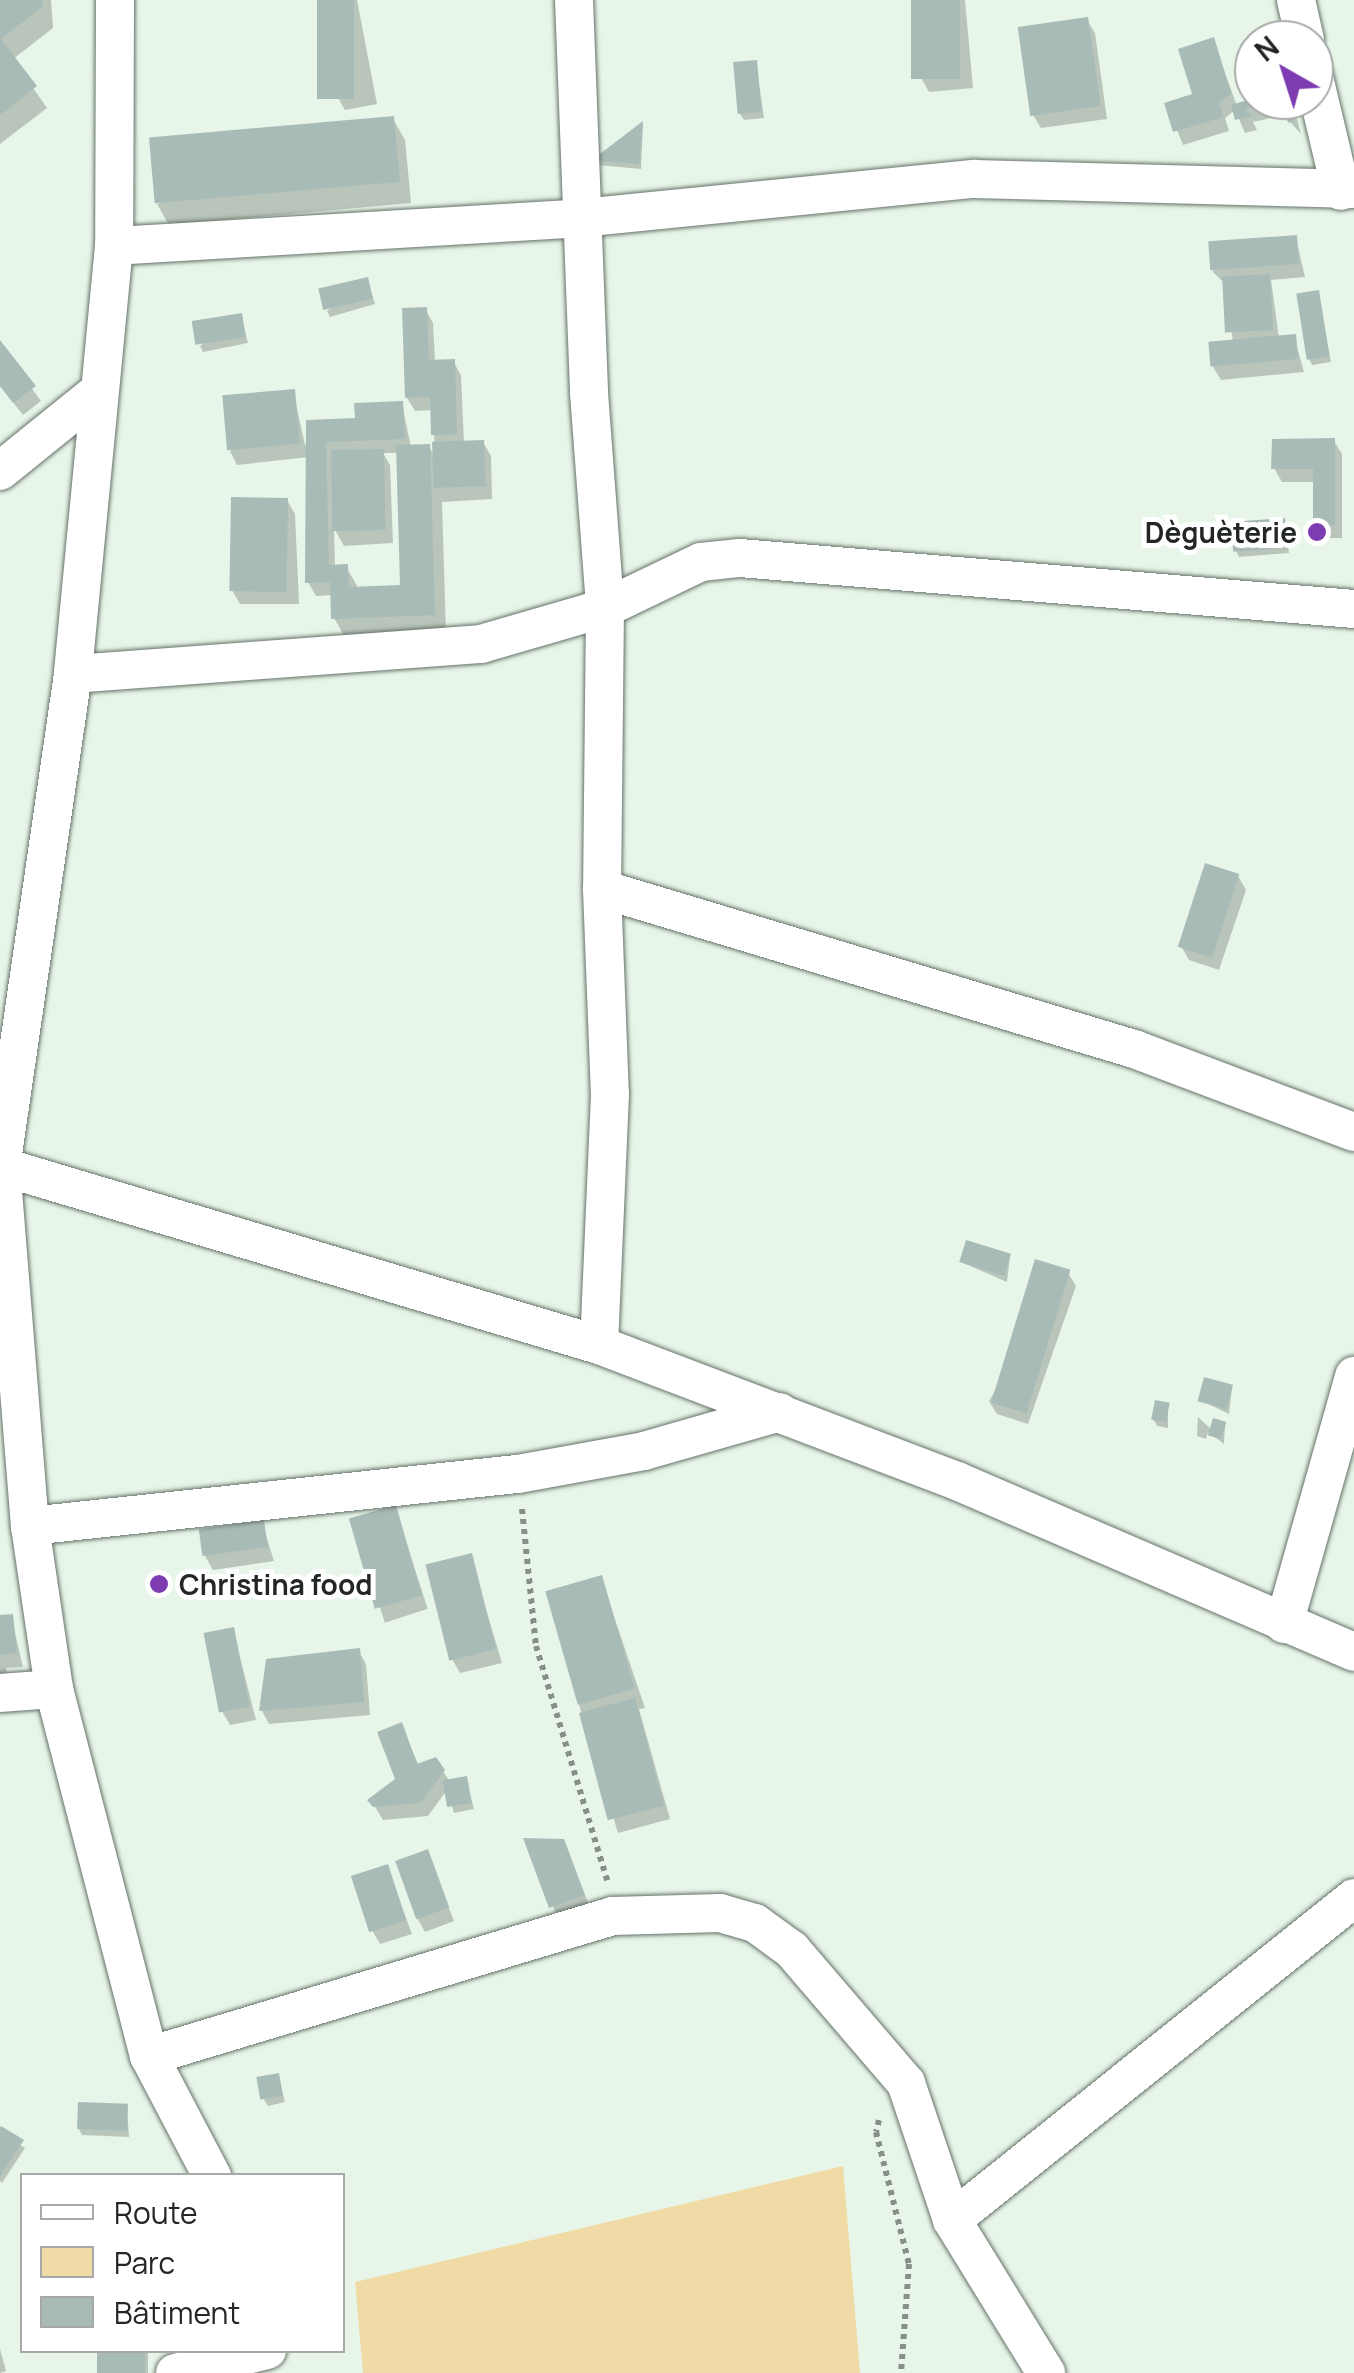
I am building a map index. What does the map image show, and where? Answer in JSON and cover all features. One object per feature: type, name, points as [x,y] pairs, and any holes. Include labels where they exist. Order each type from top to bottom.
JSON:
[{"type":"street","points":[[115,0],[114,246],[73,674],[1,1166],[30,1526],[54,1690],[149,2056],[210,2173]]},
{"type":"street","points":[[574,0],[581,218],[604,608],[602,888],[610,1094],[599,1345]]},
{"type":"street","points":[[114,246],[581,218],[974,179],[1348,190],[1327,120]]},
{"type":"street","points":[[0,471],[99,391]]},
{"type":"street","points":[[73,674],[481,644],[604,608],[701,562],[740,558],[1354,609]]},
{"type":"street","points":[[602,888],[1134,1049],[1354,1132]]},
{"type":"street","points":[[1,1166],[599,1345],[956,1480],[1354,1652]]},
{"type":"street","points":[[1284,1624],[1354,1376]]},
{"type":"street","points":[[30,1526],[518,1474],[644,1452],[780,1412]]},
{"type":"street","points":[[0,1693],[54,1690]]},
{"type":"street","points":[[952,2220],[1354,1898]]},
{"type":"street","points":[[149,2056],[612,1916],[720,1913],[755,1922],[792,1950],[906,2084],[952,2220],[1046,2373]]},
{"type":"street","points":[[175,2373],[255,2353]]},
{"type":"path","points":[[518,1474],[536,1646],[604,1860],[612,1916]]},
{"type":"path","points":[[901,2373],[909,2264],[876,2132],[906,2084]]},
{"type":"green space","points":[[843,2166],[860,2373],[363,2373],[355,2282]]},
{"type":"building","points":[[0,0],[42,0],[43,6],[1,39],[37,86],[0,115]]},
{"type":"building","points":[[317,0],[354,0],[354,99],[317,99]]},
{"type":"building","points":[[911,0],[960,0],[960,79],[911,79]]},
{"type":"building","points":[[1088,17],[1101,106],[1030,116],[1018,27]]},
{"type":"building","points":[[1214,37],[1231,93],[1219,103],[1223,117],[1173,132],[1164,103],[1192,94],[1178,49]]},
{"type":"building","points":[[757,60],[762,112],[738,114],[733,62]]},
{"type":"building","points":[[394,116],[400,182],[155,203],[149,137]]},
{"type":"building","points":[[643,121],[639,164],[592,160]]},
{"type":"building","points":[[1297,235],[1299,264],[1210,270],[1208,241]]},
{"type":"building","points":[[1270,274],[1273,330],[1225,332],[1222,277]]},
{"type":"building","points":[[368,277],[373,298],[323,310],[318,288]]},
{"type":"building","points":[[1319,290],[1329,356],[1307,360],[1296,294]]},
{"type":"building","points":[[427,307],[429,360],[455,359],[457,434],[431,435],[430,397],[405,398],[402,308]]},
{"type":"building","points":[[242,313],[246,337],[195,345],[192,321]]},
{"type":"building","points":[[1296,334],[1298,359],[1211,367],[1208,342]]},
{"type":"building","points":[[0,340],[36,386],[13,403],[0,386]]},
{"type":"building","points":[[295,389],[300,444],[227,450],[222,395]]},
{"type":"building","points":[[403,401],[405,439],[326,442],[329,565],[348,564],[349,587],[400,585],[396,445],[430,444],[435,615],[331,619],[330,582],[305,583],[306,420],[355,418],[354,403]]},
{"type":"building","points":[[1335,438],[1335,525],[1313,525],[1313,469],[1271,469],[1272,439]]},
{"type":"building","points":[[484,440],[486,486],[434,488],[432,442]]},
{"type":"building","points":[[384,449],[385,530],[332,531],[331,450]]},
{"type":"building","points":[[231,497],[288,498],[286,592],[229,591]]},
{"type":"building","points":[[1285,518],[1287,548],[1233,552],[1231,522]]},
{"type":"building","points":[[1205,863],[1239,874],[1212,958],[1178,947]]},
{"type":"building","points":[[966,1240],[1011,1254],[1004,1276],[959,1262]]},
{"type":"building","points":[[1035,1259],[1070,1270],[1027,1413],[991,1402]]},
{"type":"building","points":[[1204,1377],[1233,1385],[1227,1409],[1198,1401]]},
{"type":"building","points":[[1155,1400],[1170,1403],[1166,1422],[1151,1420]]},
{"type":"building","points":[[1213,1418],[1226,1422],[1221,1439],[1208,1435]]},
{"type":"building","points":[[396,1505],[422,1595],[375,1609],[349,1519]]},
{"type":"building","points":[[264,1520],[268,1547],[202,1556],[199,1529]]},
{"type":"building","points":[[472,1553],[496,1649],[449,1661],[425,1565]]},
{"type":"building","points":[[602,1575],[635,1688],[578,1705],[545,1591]]},
{"type":"building","points":[[13,1614],[17,1653],[0,1655],[0,1615]]},
{"type":"building","points":[[234,1627],[249,1707],[219,1712],[204,1633]]},
{"type":"building","points":[[360,1648],[364,1702],[259,1711],[266,1659]]},
{"type":"building","points":[[635,1698],[664,1805],[608,1820],[579,1713]]},
{"type":"building","points":[[402,1722],[417,1764],[436,1757],[445,1770],[420,1803],[373,1807],[367,1800],[395,1779],[377,1732]]},
{"type":"building","points":[[467,1776],[472,1803],[447,1807],[442,1780]]},
{"type":"building","points":[[523,1838],[564,1839],[585,1895],[549,1908]]},
{"type":"building","points":[[428,1849],[449,1907],[416,1919],[395,1861]]},
{"type":"building","points":[[388,1864],[406,1920],[369,1932],[351,1876]]},
{"type":"building","points":[[279,2073],[283,2096],[260,2100],[256,2077]]},
{"type":"building","points":[[78,2102],[128,2104],[127,2131],[77,2129]]},
{"type":"building","points":[[0,2128],[24,2140],[0,2176]]},
{"type":"building","points":[[97,2353],[145,2353],[145,2373],[97,2373]]},
{"type":"place","name":"Dèguèterie","points":[[1317,532]]},
{"type":"place","name":"Christina food","points":[[159,1584]]}]
